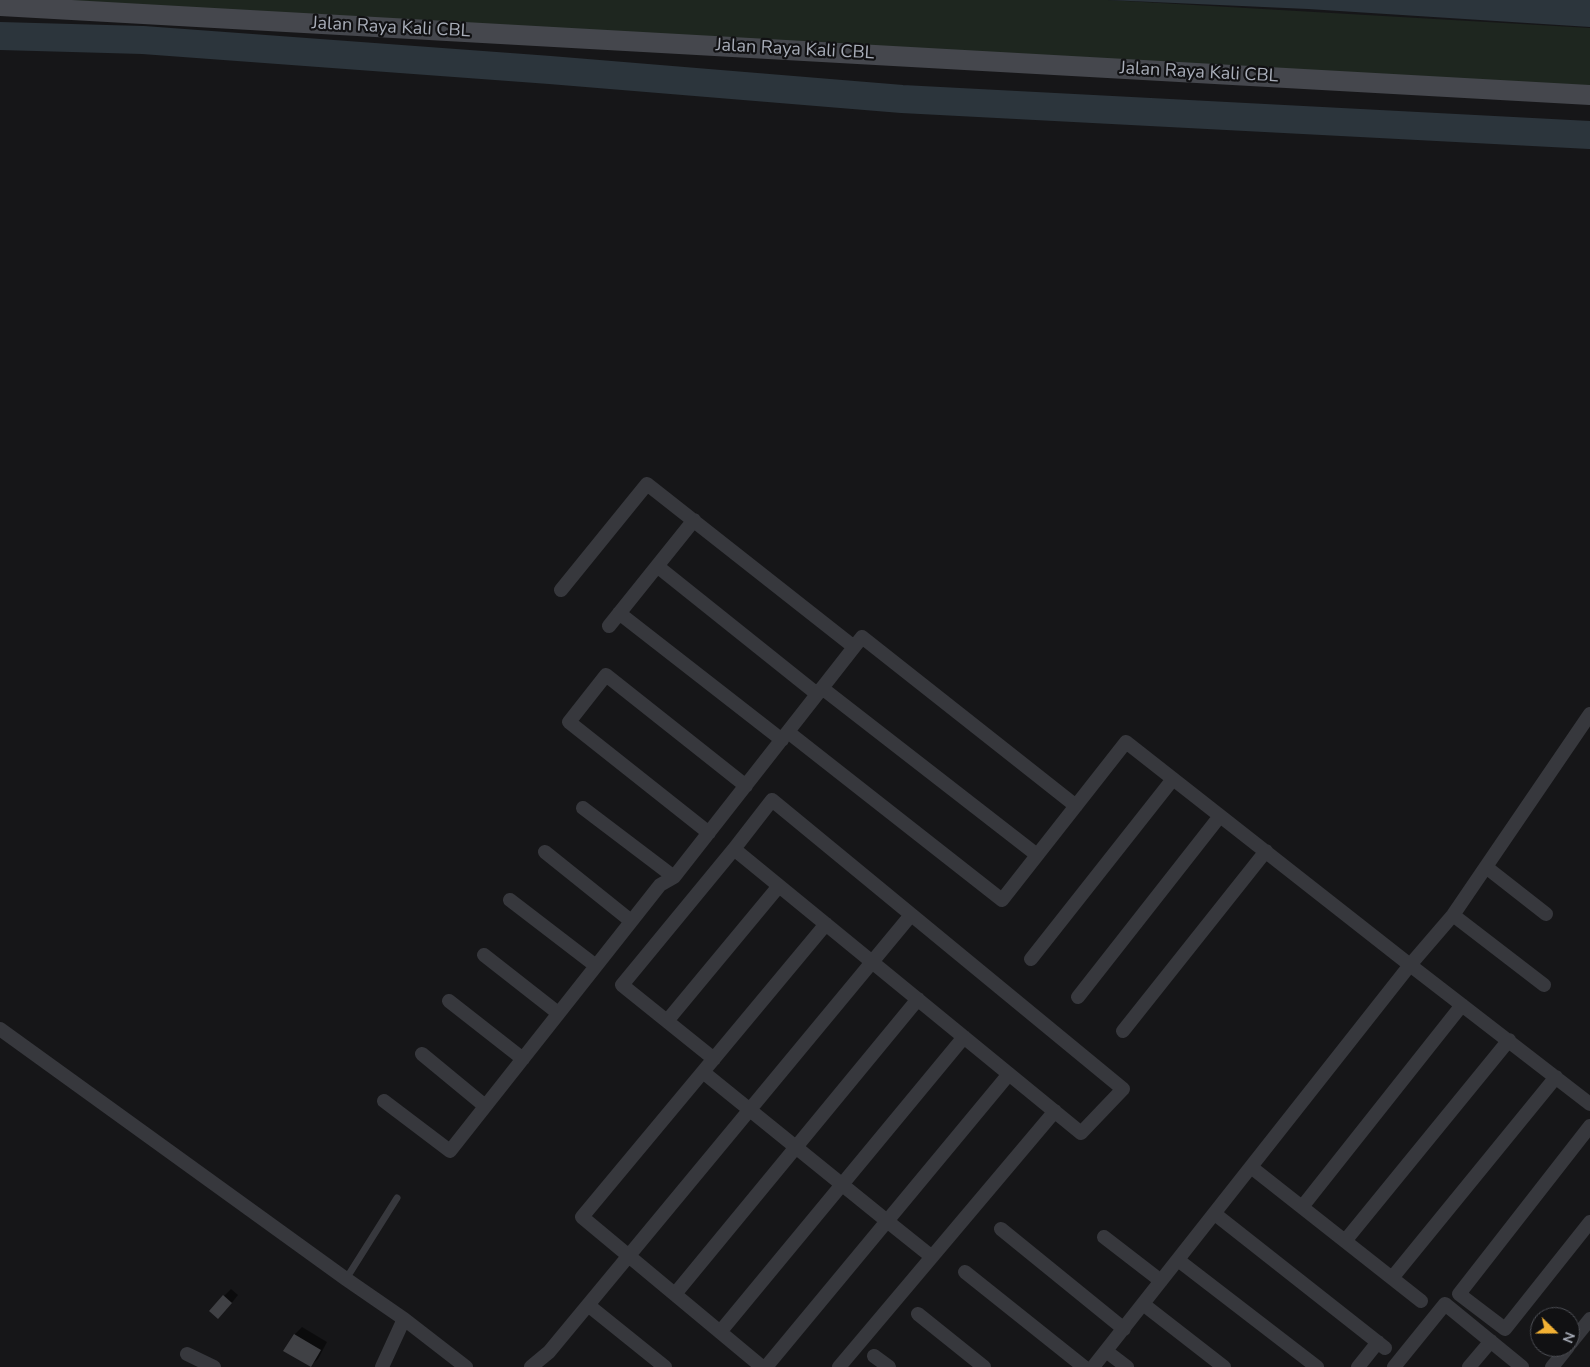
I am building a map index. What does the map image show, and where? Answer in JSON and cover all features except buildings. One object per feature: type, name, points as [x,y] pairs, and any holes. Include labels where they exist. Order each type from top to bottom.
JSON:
[{"type":"main road","name":"Jalan Raya Kali CBL","points":[[0,6],[1590,95]]},
{"type":"street","points":[[561,590],[647,484],[854,647]]},
{"type":"street","points":[[609,626],[694,520]]},
{"type":"street","points":[[657,566],[1037,855]]},
{"type":"street","points":[[619,613],[1002,900],[1126,742],[1590,1104]]},
{"type":"street","points":[[384,1101],[450,1151],[660,885],[674,877],[862,637],[1076,806]]},
{"type":"street","points":[[709,833],[568,722],[606,675],[746,786]]},
{"type":"street","points":[[1094,1367],[1410,965],[1453,915],[1590,714]]},
{"type":"street","points":[[1031,959],[1173,779]]},
{"type":"street","points":[[714,1059],[622,985],[772,800],[1122,1089],[1081,1132],[734,849]]},
{"type":"street","points":[[583,808],[674,877]]},
{"type":"street","points":[[1078,996],[1220,816]]},
{"type":"street","points":[[1123,1031],[1266,851]]},
{"type":"street","points":[[545,852],[632,921]]},
{"type":"street","points":[[1486,867],[1546,914]]},
{"type":"street","points":[[667,1021],[779,886]]},
{"type":"street","points":[[510,900],[596,966]]},
{"type":"street","points":[[531,1367],[549,1352],[911,915]]},
{"type":"street","points":[[1453,915],[1544,984]]},
{"type":"street","points":[[826,924],[582,1217],[720,1332],[764,1367],[1009,1074]]},
{"type":"street","points":[[484,955],[558,1013]]},
{"type":"street","points":[[675,1294],[918,999]]},
{"type":"street","points":[[449,1001],[523,1059]]},
{"type":"street","points":[[1302,1207],[1462,1005]]},
{"type":"street","points":[[0,1029],[404,1319],[466,1367]]},
{"type":"street","points":[[720,1332],[964,1037]]},
{"type":"street","points":[[1345,1242],[1509,1040]]},
{"type":"street","points":[[422,1054],[486,1106]]},
{"type":"street","points":[[703,1072],[932,1257]]},
{"type":"street","points":[[1392,1278],[1556,1077]]},
{"type":"street","points":[[839,1367],[1054,1111]]},
{"type":"street","points":[[1590,1126],[1459,1294],[1505,1329],[1590,1222]]},
{"type":"street","points":[[1251,1167],[1421,1301]]},
{"type":"street","points":[[1214,1214],[1381,1345],[1358,1367]]},
{"type":"street","points":[[1001,1229],[1124,1328]]},
{"type":"street","points":[[1104,1237],[1161,1281]]},
{"type":"street","points":[[1178,1260],[1317,1367]]},
{"type":"street","points":[[965,1272],[1084,1367]]},
{"type":"street","points":[[1143,1304],[1224,1367]]},
{"type":"street","points":[[1394,1367],[1446,1304],[1522,1367]]},
{"type":"street","points":[[588,1305],[666,1367]]},
{"type":"street","points":[[918,1314],[984,1367]]},
{"type":"street","points":[[382,1367],[404,1319]]},
{"type":"street","points":[[1580,1332],[1590,1319]]},
{"type":"street","points":[[1469,1367],[1490,1341]]},
{"type":"street","points":[[1106,1351],[1127,1367]]},
{"type":"street","points":[[187,1354],[214,1367]]},
{"type":"street","points":[[874,1356],[889,1367]]},
{"type":"street","points":[[1552,1367],[1560,1357]]},
{"type":"lane","points":[[346,1279],[397,1198]]},
{"type":"shaded area","points":[[0,0],[1108,0],[1590,28],[1590,96]]},
{"type":"shaded area","points":[[1108,0],[1590,0],[1590,27],[1308,9]]},
{"type":"waterway","points":[[0,36],[143,40],[550,70],[902,99],[1590,135]]}]
